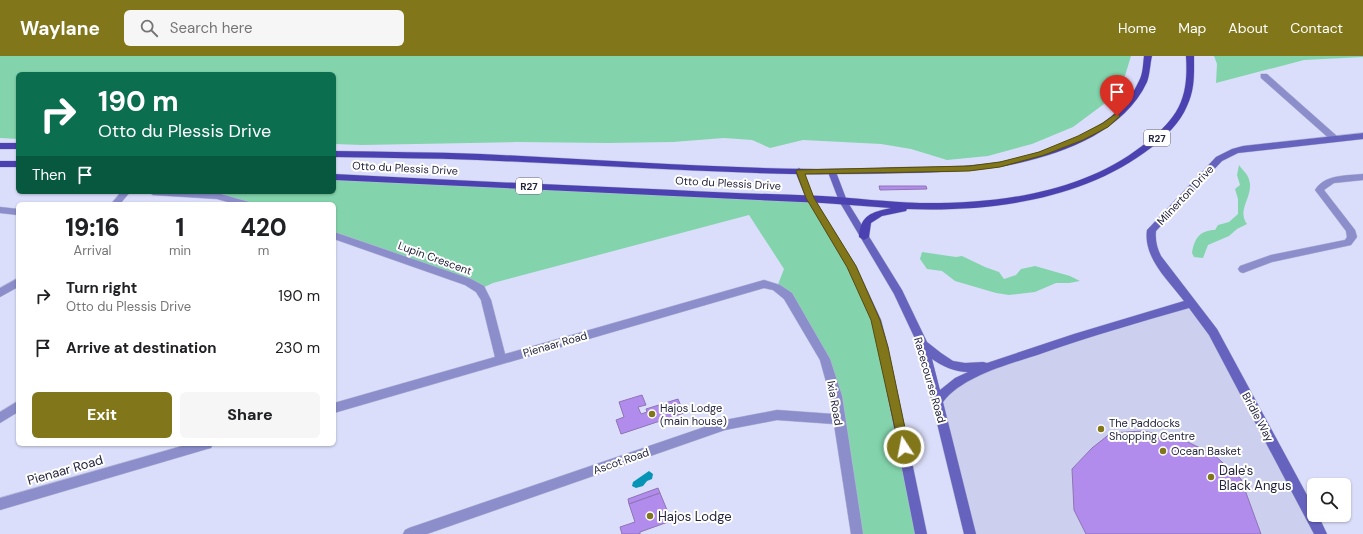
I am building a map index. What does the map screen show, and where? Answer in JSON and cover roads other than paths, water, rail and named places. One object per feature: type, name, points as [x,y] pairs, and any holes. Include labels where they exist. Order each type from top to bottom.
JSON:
[{"type":"main road","name":"Otto du Plessis Drive","points":[[336,154],[473,157],[650,167],[832,172],[969,169],[1000,164],[1041,154],[1081,138],[1105,125],[1128,106],[1142,85],[1148,66],[1148,56]]},
{"type":"main road","name":"Otto du Plessis Drive","points":[[336,177],[790,199],[810,198],[920,206],[971,204],[1029,197],[1077,184],[1118,167],[1145,150],[1180,114],[1191,78],[1190,56]]},
{"type":"main road","points":[[0,146],[16,146]]},
{"type":"main road","points":[[0,164],[16,164]]},
{"type":"main road","points":[[864,237],[866,222],[873,217],[898,209],[920,206]]},
{"type":"street","points":[[1264,76],[1335,139]]},
{"type":"street","name":"Milnerton Drive","points":[[1191,303],[1157,258],[1152,247],[1152,230],[1219,159],[1227,154],[1244,149],[1363,136]]},
{"type":"street","points":[[800,171],[810,198],[851,266],[876,320],[922,534]]},
{"type":"street","name":"Racecourse Road","points":[[832,172],[843,201],[898,294],[923,345],[970,534]]},
{"type":"street","points":[[1243,269],[1271,260],[1348,243],[1352,237],[1350,230],[1319,190],[1324,184],[1332,181],[1363,177]]},
{"type":"street","points":[[117,202],[124,194]]},
{"type":"street","points":[[185,194],[217,196],[239,202]]},
{"type":"street","points":[[0,210],[16,212]]},
{"type":"street","name":"Lupin Crescent","points":[[336,236],[468,282],[480,289],[486,300],[501,359]]},
{"type":"street","points":[[0,293],[16,283]]},
{"type":"street","name":"Pienaar Road","points":[[336,407],[764,284],[776,287]]},
{"type":"street","name":"Ixia Road","points":[[776,287],[788,296],[825,359],[836,396],[838,419],[857,534]]},
{"type":"street","points":[[937,401],[945,391],[959,381],[994,365],[1074,338],[1191,303]]},
{"type":"street","name":"Bridle Way","points":[[1191,303],[1213,332],[1321,534]]},
{"type":"street","points":[[923,345],[936,357],[947,364],[959,368],[968,369],[994,365]]},
{"type":"street","points":[[0,418],[16,407]]},
{"type":"street","name":"Ascot Road","points":[[409,534],[725,425],[777,415],[838,419]]},
{"type":"street","name":"Pienaar Road","points":[[0,504],[201,446]]},
{"type":"water","points":[[649,471],[653,474],[652,479],[647,481],[643,486],[636,488],[632,486],[633,482]]},
{"type":"place","name":"Hajos Lodge (main house)","points":[[652,414]]},
{"type":"place","name":"The Paddocks Shopping Centre","points":[[1101,429]]},
{"type":"place","name":"Ocean Basket","points":[[1163,451]]},
{"type":"place","name":"Dale's Black Angus","points":[[1211,477]]},
{"type":"place","name":"Hajos Lodge","points":[[650,516]]}]
